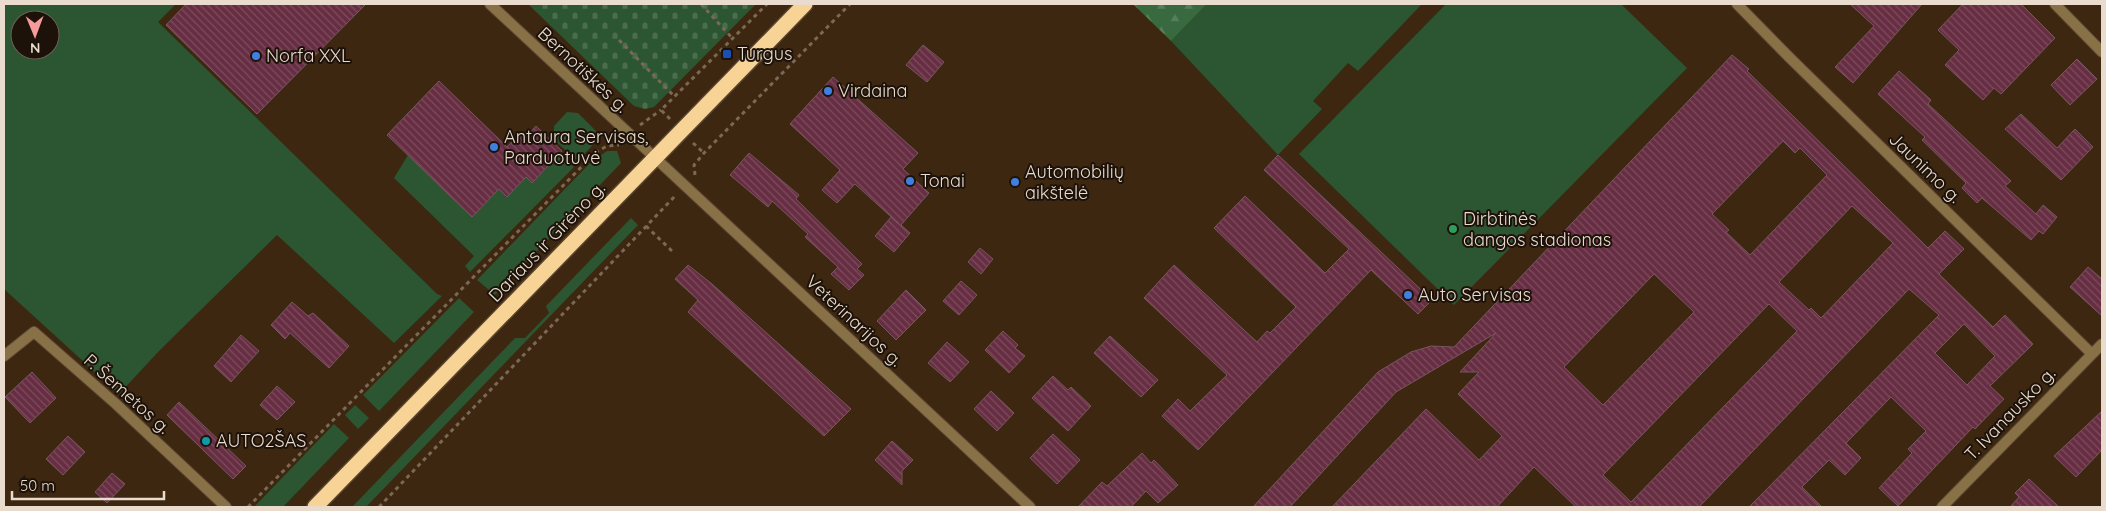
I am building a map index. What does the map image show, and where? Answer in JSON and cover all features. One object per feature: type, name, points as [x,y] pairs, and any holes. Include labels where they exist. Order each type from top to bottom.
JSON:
[{"type":"highway","name":"Dariaus ir Girėno g.","points":[[315,507],[805,4]]},
{"type":"street","name":"Bernotiškės g.","points":[[490,4],[654,159]]},
{"type":"street","name":"Jaunimo g.","points":[[1737,4],[2092,354]]},
{"type":"street","points":[[2055,4],[2102,52]]},
{"type":"street","name":"Veterinarijos g.","points":[[654,159],[974,453],[1030,507]]},
{"type":"street","name":"P. Šemetos g.","points":[[4,356],[34,332],[116,404],[226,507]]},
{"type":"street","name":"T. Ivanausko g.","points":[[1945,506],[2102,344]]},
{"type":"path","points":[[701,4],[733,39]]},
{"type":"path","points":[[248,507],[596,152],[607,146],[618,145],[644,120],[661,110],[767,4]]},
{"type":"path","points":[[379,507],[695,176],[694,165],[850,4]]},
{"type":"path","points":[[619,40],[674,96]]},
{"type":"path","points":[[661,110],[704,154]]},
{"type":"path","points":[[646,226],[673,252]]},
{"type":"green space","points":[[4,4],[176,4],[158,22],[437,294],[442,296],[394,343],[277,235],[159,351],[119,394],[4,289]]},
{"type":"green space","points":[[528,4],[756,4],[654,107],[645,109],[634,106]]},
{"type":"green space","points":[[1133,4],[1207,4],[1171,41]]},
{"type":"green space","points":[[1207,4],[1422,4],[1358,71],[1348,63],[1313,101],[1322,109],[1278,155],[1171,41]]},
{"type":"green space","name":"Dirbtinės dangos stadionas","points":[[1446,4],[1621,4],[1687,68],[1454,305],[1299,154]]},
{"type":"green space","points":[[567,112],[578,113],[601,136],[578,161],[554,140],[554,126]]},
{"type":"green space","points":[[607,151],[617,151],[621,163],[495,295],[477,280],[591,162]]},
{"type":"green space","points":[[561,153],[574,167],[470,272],[465,266],[474,256],[394,178],[408,155],[472,217],[499,189],[507,196],[526,177],[532,183]]},
{"type":"green space","points":[[631,218],[638,225],[366,507],[352,507],[515,338],[525,338],[549,313],[546,306]]},
{"type":"green space","points":[[459,298],[474,312],[379,411],[363,395]]},
{"type":"green space","points":[[355,405],[369,418],[358,429],[345,415]]},
{"type":"green space","points":[[334,424],[349,438],[283,507],[254,507]]},
{"type":"building","name":"Norfa XXL","points":[[186,4],[366,4],[257,114],[166,25]]},
{"type":"building","points":[[1850,4],[1922,4],[1853,83],[1835,67],[1874,26]]},
{"type":"building","points":[[1963,4],[2021,4],[2055,38],[2001,94],[1994,88],[1983,100],[1945,65],[1959,50],[1938,30]]},
{"type":"building","points":[[923,45],[944,62],[927,82],[906,65]]},
{"type":"building","points":[[1732,55],[1749,69],[1747,71],[1928,248],[1945,231],[1964,249],[1939,274],[1993,327],[2005,315],[2033,344],[1990,386],[2004,399],[1975,429],[1973,427],[1898,506],[1879,488],[1912,453],[1908,449],[1926,431],[1891,397],[1846,443],[1861,458],[1845,475],[1829,460],[1802,487],[1822,507],[1749,507],[1939,315],[1909,289],[1699,507],[1576,507],[1534,467],[1497,507],[1332,507],[1426,409],[1479,460],[1502,436],[1458,394],[1479,372],[1460,372],[1496,333],[1396,392],[1290,507],[1253,507],[1378,372],[1411,352],[1431,346],[1454,347]],"holes":[[[1783,141],[1795,153],[1800,148],[1827,175],[1750,255],[1726,232],[1729,230],[1712,214]],[[1852,206],[1893,243],[1821,318],[1811,308],[1809,310],[1779,282]],[[1654,274],[1694,312],[1603,405],[1564,367]],[[1769,304],[1797,331],[1631,502],[1603,475]],[[1964,324],[1995,356],[1967,385],[1935,353]]]},
{"type":"building","points":[[2077,59],[2097,79],[2070,105],[2051,85]]},
{"type":"building","points":[[1899,71],[1931,100],[1928,104],[2011,181],[2005,186],[2036,214],[2043,205],[2057,217],[2043,234],[2039,231],[2031,240],[1982,198],[1977,203],[1962,188],[1966,183],[1922,140],[1925,137],[1878,94]]},
{"type":"building","points":[[833,77],[918,153],[903,169],[929,193],[901,225],[910,233],[894,252],[875,236],[891,217],[899,224],[855,184],[837,203],[822,190],[840,170],[790,124]]},
{"type":"building","points":[[439,81],[507,147],[521,132],[526,137],[536,126],[562,151],[532,183],[526,177],[507,197],[499,189],[472,217],[387,135]]},
{"type":"building","points":[[2021,114],[2057,148],[2075,129],[2093,147],[2061,180],[2005,129]]},
{"type":"building","points":[[749,153],[799,195],[796,199],[862,264],[857,269],[864,275],[849,290],[831,274],[838,267],[805,237],[808,234],[772,201],[768,207],[730,175]]},
{"type":"building","points":[[1278,155],[1432,300],[1418,314],[1371,270],[1198,450],[1162,416],[1178,399],[1190,411],[1227,375],[1144,298],[1174,265],[1257,342],[1267,331],[1270,333],[1296,307],[1214,228],[1245,196],[1325,273],[1349,249],[1264,170]]},
{"type":"building","points":[[980,248],[993,259],[981,274],[968,262]]},
{"type":"building","points":[[688,265],[712,284],[851,409],[824,436],[688,312],[698,300],[675,279]]},
{"type":"building","points":[[2088,267],[2102,279],[2102,316],[2070,287]]},
{"type":"building","points":[[961,281],[977,295],[959,315],[943,301]]},
{"type":"building","points":[[906,290],[926,310],[896,340],[877,321]]},
{"type":"building","points":[[292,302],[308,316],[313,313],[349,346],[329,368],[290,333],[285,339],[271,325]]},
{"type":"building","points":[[1003,331],[1018,345],[1015,348],[1025,356],[1009,373],[985,350]]},
{"type":"building","points":[[241,335],[259,351],[231,382],[214,366]]},
{"type":"building","points":[[1110,336],[1158,380],[1141,397],[1094,353]]},
{"type":"building","points":[[947,342],[969,362],[950,382],[928,363]]},
{"type":"building","points":[[32,372],[56,398],[30,423],[5,397]]},
{"type":"building","points":[[1053,376],[1068,390],[1071,387],[1091,406],[1068,431],[1032,398]]},
{"type":"building","points":[[277,386],[295,402],[277,420],[260,405]]},
{"type":"building","points":[[991,391],[1014,413],[997,431],[974,409]]},
{"type":"building","name":"AUTO2ŠAS","points":[[179,402],[246,466],[233,479],[167,415]]},
{"type":"building","points":[[2102,411],[2102,450],[2076,477],[2054,456]]},
{"type":"building","points":[[1053,434],[1080,460],[1057,484],[1030,458]]},
{"type":"building","points":[[68,436],[85,452],[63,475],[46,459]]},
{"type":"building","points":[[892,441],[913,460],[902,471],[902,485],[875,460]]},
{"type":"building","points":[[1142,453],[1151,463],[1154,460],[1178,485],[1158,503],[1146,491],[1131,507],[1078,507],[1102,482],[1107,486]]},
{"type":"building","points":[[112,473],[125,484],[107,503],[95,492]]},
{"type":"building","points":[[2029,479],[2059,507],[2010,507],[2019,497],[2015,493]]},
{"type":"place","name":"Turgus","points":[[727,54]]},
{"type":"place","name":"Norfa XXL","points":[[256,56]]},
{"type":"place","name":"Virdaina","points":[[828,91]]},
{"type":"place","name":"Antaura Servisas, Parduotuvė","points":[[494,147]]},
{"type":"place","name":"Tonai","points":[[910,181]]},
{"type":"place","name":"Automobilių aikštelė","points":[[1015,182]]},
{"type":"place","name":"Dirbtinės dangos stadionas","points":[[1453,229]]},
{"type":"place","name":"Auto Servisas","points":[[1408,295]]},
{"type":"place","name":"AUTO2ŠAS","points":[[206,441]]}]
